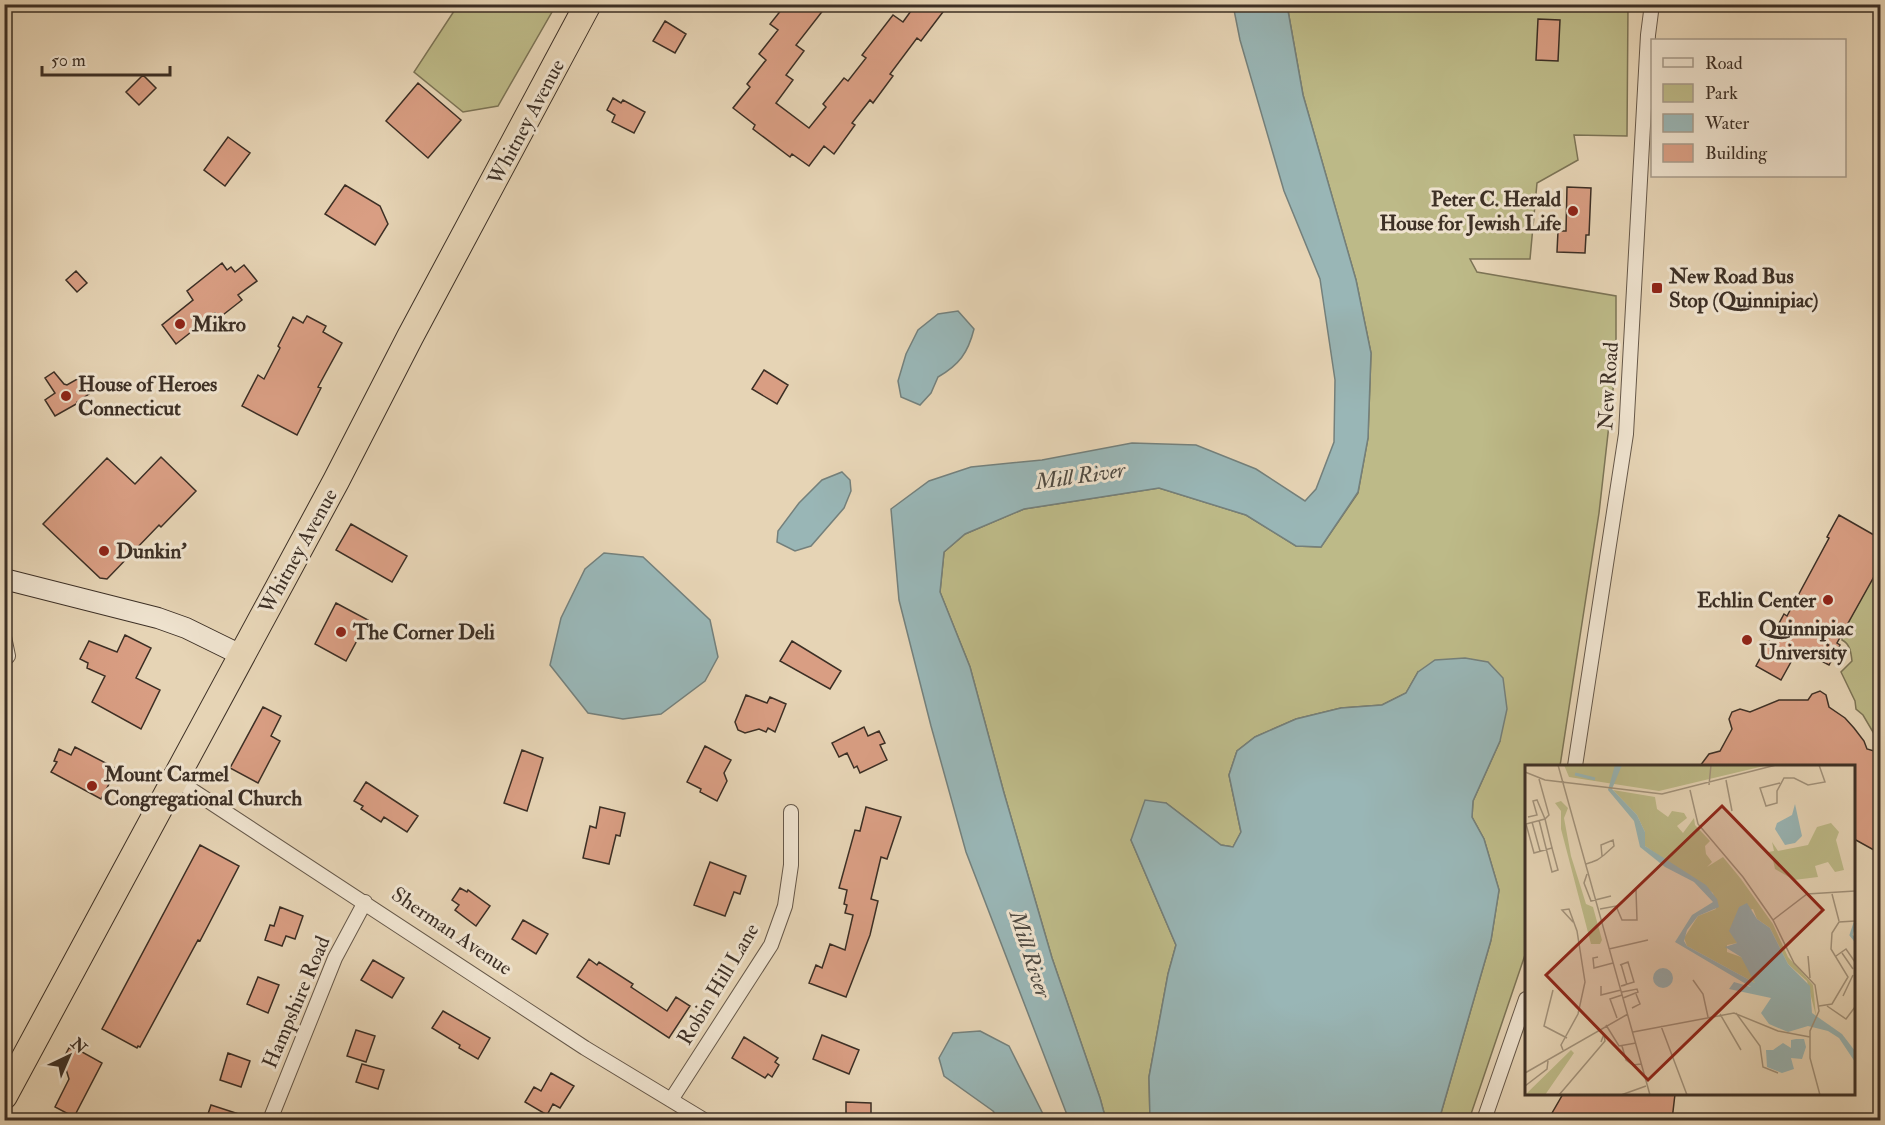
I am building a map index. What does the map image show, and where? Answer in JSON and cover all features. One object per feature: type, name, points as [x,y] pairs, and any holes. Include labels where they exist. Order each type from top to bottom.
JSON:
[{"type":"highway","name":"Whitney Avenue","points":[[4,1096],[588,4]]},
{"type":"main road","points":[[4,579],[158,618],[186,628],[241,655]]},
{"type":"street","name":"New Road","points":[[1575,765],[1626,434],[1648,35],[1652,4]]},
{"type":"street","points":[[4,638],[8,656],[4,660]]},
{"type":"street","name":"Sherman Avenue","points":[[175,779],[585,1048],[704,1120]]},
{"type":"street","name":"Robin Hill Lane","points":[[671,1100],[771,945],[785,906],[791,865],[791,812]]},
{"type":"street","name":"Hampshire Road","points":[[270,1120],[335,958],[365,902]]},
{"type":"street","points":[[1484,1120],[1525,1005]]},
{"type":"green space","points":[[458,5],[556,5],[498,106],[463,112],[414,72]]},
{"type":"green space","points":[[1287,5],[1628,5],[1627,136],[1574,135],[1578,160],[1537,183],[1530,259],[1470,259],[1477,272],[1616,296],[1616,363],[1599,513],[1560,765],[1525,765],[1525,955],[1469,1120],[1439,1120],[1491,940],[1499,890],[1484,839],[1472,817],[1473,801],[1500,741],[1418,672],[1406,693],[1382,705],[1341,708],[1296,719],[1255,737],[1237,751],[1229,775],[1241,832],[1233,847],[1221,845],[1166,803],[1131,840],[1176,945],[1168,974],[1149,1077],[1150,1120],[1106,1120],[1052,958],[970,667],[940,592],[944,552],[965,534],[1024,509],[1159,488],[1246,515],[1296,546],[1321,547],[1358,493],[1368,438],[1371,353],[1356,280],[1303,95]]},
{"type":"green space","points":[[1880,564],[1880,744],[1863,715],[1856,709],[1855,701],[1841,672],[1852,661],[1851,651],[1842,640],[1843,632]]},
{"type":"water","name":"Mill River","points":[[1233,5],[1287,5],[1303,95],[1356,280],[1371,353],[1368,438],[1358,492],[1321,547],[1296,546],[1246,515],[1159,488],[1024,509],[965,534],[944,552],[940,592],[970,667],[1052,958],[1106,1120],[1069,1120],[966,852],[899,600],[891,509],[929,481],[971,467],[1042,460],[1132,443],[1196,445],[1256,469],[1305,501],[1316,489],[1334,442],[1335,380],[1320,279],[1284,191],[1240,40]]},
{"type":"water","points":[[958,311],[974,329],[962,358],[938,377],[931,393],[920,405],[901,397],[898,381],[906,354],[918,330],[938,314]]},
{"type":"water","points":[[842,472],[850,480],[851,491],[844,508],[811,546],[795,551],[777,542],[778,531],[799,503],[822,480]]},
{"type":"water","points":[[604,553],[643,557],[710,620],[718,657],[705,681],[661,714],[623,719],[588,713],[550,665],[561,618],[585,569]]},
{"type":"water","points":[[1465,658],[1488,662],[1503,678],[1507,709],[1500,741],[1473,801],[1472,817],[1484,839],[1499,890],[1491,940],[1439,1120],[1150,1120],[1149,1077],[1168,974],[1176,945],[1131,840],[1145,800],[1166,803],[1221,845],[1233,847],[1241,832],[1229,775],[1237,751],[1255,737],[1296,719],[1341,708],[1382,705],[1406,693],[1418,672],[1435,660]]},
{"type":"water","points":[[980,1031],[1009,1046],[1046,1120],[1000,1120],[993,1111],[944,1076],[939,1058],[953,1033]]},
{"type":"building","points":[[786,4],[828,4],[796,45],[804,51],[786,75],[793,80],[776,103],[809,128],[826,107],[823,104],[844,78],[848,81],[866,58],[862,55],[893,15],[903,22],[916,4],[949,4],[921,41],[917,38],[890,74],[893,76],[873,103],[870,100],[852,123],[855,125],[834,154],[824,146],[809,166],[792,154],[790,157],[753,129],[755,125],[733,108],[750,87],[747,84],[766,60],[759,54],[778,30],[770,24]]},
{"type":"building","points":[[1538,19],[1560,20],[1558,61],[1536,60]]},
{"type":"building","points":[[665,21],[686,34],[675,53],[653,41]]},
{"type":"building","points":[[143,75],[156,88],[139,105],[126,92]]},
{"type":"building","points":[[418,83],[461,120],[428,158],[386,121]]},
{"type":"building","points":[[613,98],[621,103],[623,100],[645,112],[634,133],[612,122],[615,115],[607,110]]},
{"type":"building","points":[[228,137],[250,153],[225,186],[204,170]]},
{"type":"building","points":[[345,185],[380,206],[388,224],[375,245],[325,214]]},
{"type":"building","points":[[1567,187],[1591,188],[1589,235],[1586,235],[1585,253],[1557,252],[1558,231],[1566,231]]},
{"type":"building","points":[[222,263],[227,270],[231,267],[235,272],[244,265],[257,281],[238,295],[242,300],[219,318],[215,313],[176,344],[162,325],[193,300],[187,291]]},
{"type":"building","points":[[76,271],[87,283],[77,292],[66,280]]},
{"type":"building","points":[[307,316],[326,326],[323,332],[342,343],[318,387],[321,388],[297,435],[242,406],[258,375],[264,379],[293,317],[303,323]]},
{"type":"building","points":[[764,370],[788,385],[777,404],[752,389]]},
{"type":"building","points":[[54,372],[67,385],[79,378],[89,394],[55,416],[45,400],[55,393],[45,378]]},
{"type":"building","points":[[161,457],[196,491],[161,527],[159,525],[107,579],[100,578],[43,524],[107,458],[135,484]]},
{"type":"building","name":"Echlin Center","points":[[1839,515],[1881,539],[1881,564],[1837,643],[1840,645],[1829,665],[1810,655],[1807,659],[1796,653],[1781,680],[1756,666],[1784,614],[1787,616]]},
{"type":"building","points":[[351,524],[407,556],[392,582],[336,550]]},
{"type":"building","name":"The Corner Deli","points":[[336,603],[368,620],[346,661],[315,644]]},
{"type":"building","points":[[125,635],[151,648],[136,678],[160,690],[141,729],[92,702],[105,676],[87,668],[88,663],[80,659],[89,641],[117,652]]},
{"type":"building","points":[[792,641],[841,671],[830,689],[780,661]]},
{"type":"building","points":[[1820,691],[1826,695],[1829,707],[1845,718],[1864,741],[1867,749],[1881,753],[1881,854],[1855,840],[1855,765],[1701,765],[1709,754],[1720,751],[1732,729],[1729,719],[1732,712],[1740,709],[1750,712],[1779,700],[1808,700],[1812,694]]},
{"type":"building","points":[[746,695],[767,703],[770,697],[786,704],[775,732],[768,728],[766,732],[759,729],[745,733],[738,730],[735,722]]},
{"type":"building","points":[[263,707],[281,716],[271,736],[280,741],[258,783],[230,768]]},
{"type":"building","points":[[864,727],[868,736],[879,731],[885,743],[880,745],[887,760],[860,773],[857,766],[854,768],[847,753],[839,757],[832,743]]},
{"type":"building","points":[[705,746],[731,760],[724,773],[727,781],[717,801],[687,782]]},
{"type":"building","name":"Mount Carmel Congregational Church","points":[[75,747],[117,769],[101,799],[51,772],[57,762],[54,761],[59,749],[71,755]]},
{"type":"building","points":[[522,750],[543,758],[527,811],[504,803]]},
{"type":"building","points":[[366,782],[418,816],[407,832],[384,817],[381,822],[361,809],[363,806],[354,801]]},
{"type":"building","points":[[600,807],[625,813],[620,836],[616,835],[609,864],[583,858],[590,826],[596,828]]},
{"type":"building","points":[[866,807],[901,817],[887,859],[881,857],[871,899],[878,901],[870,935],[846,997],[809,983],[816,965],[822,968],[830,944],[845,950],[853,915],[845,913],[847,890],[839,888],[855,830],[860,831]]},
{"type":"building","points":[[200,845],[239,866],[200,941],[198,940],[140,1047],[137,1048],[102,1029]]},
{"type":"building","points":[[710,862],[746,876],[740,894],[734,892],[725,916],[694,905]]},
{"type":"building","points":[[460,888],[467,892],[468,890],[490,906],[476,926],[455,910],[459,905],[452,900]]},
{"type":"building","points":[[280,907],[303,916],[295,939],[286,936],[282,946],[265,940],[270,925],[274,926]]},
{"type":"building","points":[[523,920],[548,934],[536,954],[512,939]]},
{"type":"building","points":[[589,959],[597,965],[599,962],[633,984],[631,987],[667,1011],[676,997],[690,1006],[669,1038],[577,977]]},
{"type":"building","points":[[373,960],[404,978],[392,998],[361,980]]},
{"type":"building","points":[[258,977],[279,985],[268,1013],[247,1004]]},
{"type":"building","points":[[443,1011],[490,1038],[478,1059],[432,1028]]},
{"type":"building","points":[[356,1030],[375,1036],[366,1062],[347,1056]]},
{"type":"building","points":[[822,1035],[859,1050],[849,1074],[813,1059]]},
{"type":"building","points":[[744,1037],[778,1058],[775,1062],[779,1065],[772,1077],[768,1074],[765,1078],[732,1058]]},
{"type":"building","points":[[69,1048],[74,1050],[75,1048],[102,1063],[74,1117],[55,1107],[69,1079],[65,1066],[61,1063]]},
{"type":"building","points":[[228,1053],[250,1061],[241,1087],[220,1080]]},
{"type":"building","points":[[362,1064],[384,1070],[378,1089],[356,1082]]},
{"type":"building","points":[[551,1073],[574,1086],[560,1108],[553,1104],[547,1115],[525,1102],[534,1087],[541,1091]]},
{"type":"building","points":[[1562,1095],[1675,1095],[1672,1120],[1548,1120]]},
{"type":"building","points":[[846,1102],[871,1103],[871,1120],[846,1120]]},
{"type":"building","points":[[211,1105],[251,1118],[250,1120],[206,1120]]},
{"type":"place","name":"Peter C. Herald House for Jewish Life","points":[[1573,211]]},
{"type":"place","name":"New Road Bus Stop (Quinnipiac)","points":[[1657,288]]},
{"type":"place","name":"Mikro","points":[[180,324]]},
{"type":"place","name":"House of Heroes Connecticut","points":[[66,396]]},
{"type":"place","name":"Dunkin'","points":[[104,551]]},
{"type":"place","name":"Echlin Center","points":[[1828,600]]},
{"type":"place","name":"The Corner Deli","points":[[341,632]]},
{"type":"place","name":"Quinnipiac University","points":[[1747,640]]},
{"type":"place","name":"Mount Carmel Congregational Church","points":[[92,786]]}]
